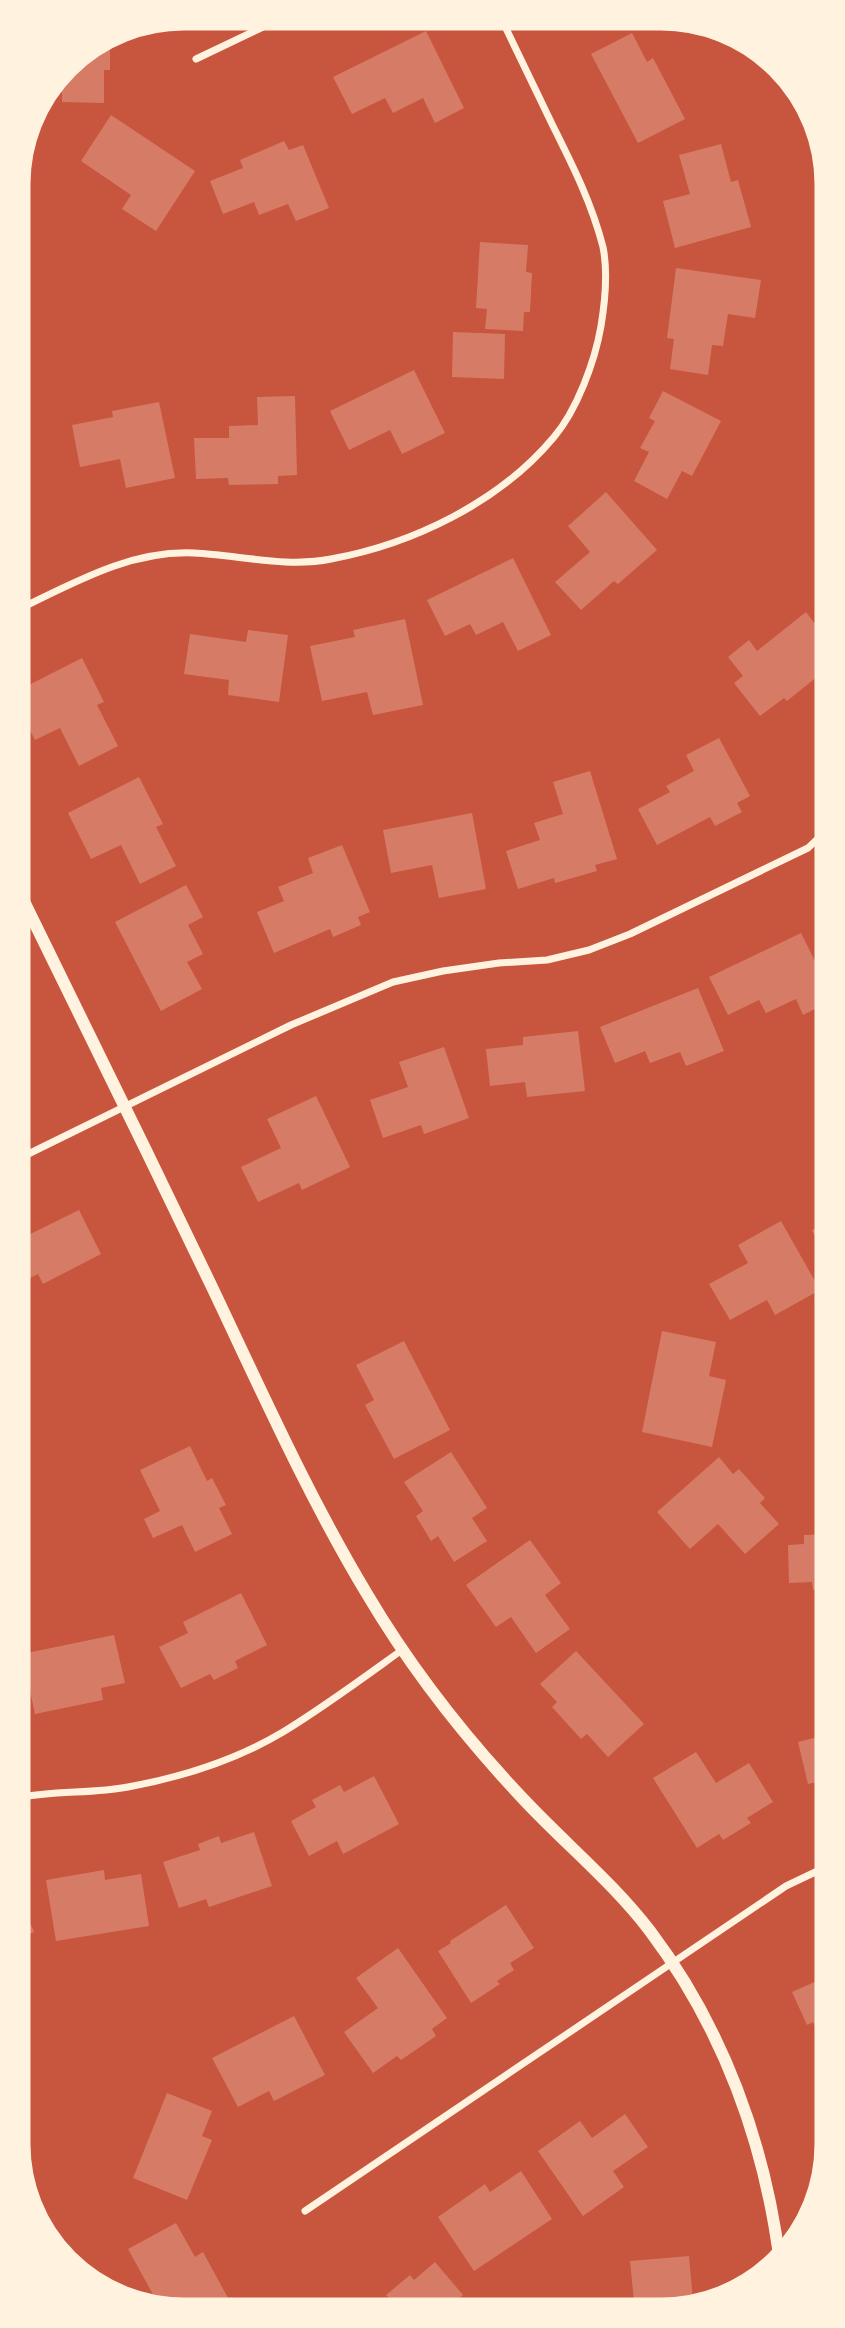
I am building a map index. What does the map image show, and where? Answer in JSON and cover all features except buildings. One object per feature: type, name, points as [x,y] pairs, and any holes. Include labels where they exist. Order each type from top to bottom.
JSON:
[{"type":"street","points":[[196,59],[265,26]]},
{"type":"street","points":[[27,605],[106,568],[150,555],[192,552],[290,562],[329,560],[377,548],[427,529],[467,508],[518,474],[556,436],[576,400],[596,354],[604,305],[603,251],[589,200],[505,26]]},
{"type":"street","points":[[27,1155],[292,1025],[393,982],[499,963],[547,960],[589,950],[630,934],[808,848],[819,838]]},
{"type":"street","points":[[27,907],[308,1487],[333,1536],[402,1650],[486,1758],[648,1928],[711,2029],[759,2148],[769,2188],[778,2249]]},
{"type":"street","points":[[26,1797],[125,1788],[206,1767],[283,1732],[402,1650]]},
{"type":"street","points":[[305,2211],[786,1886],[818,1871]]}]
